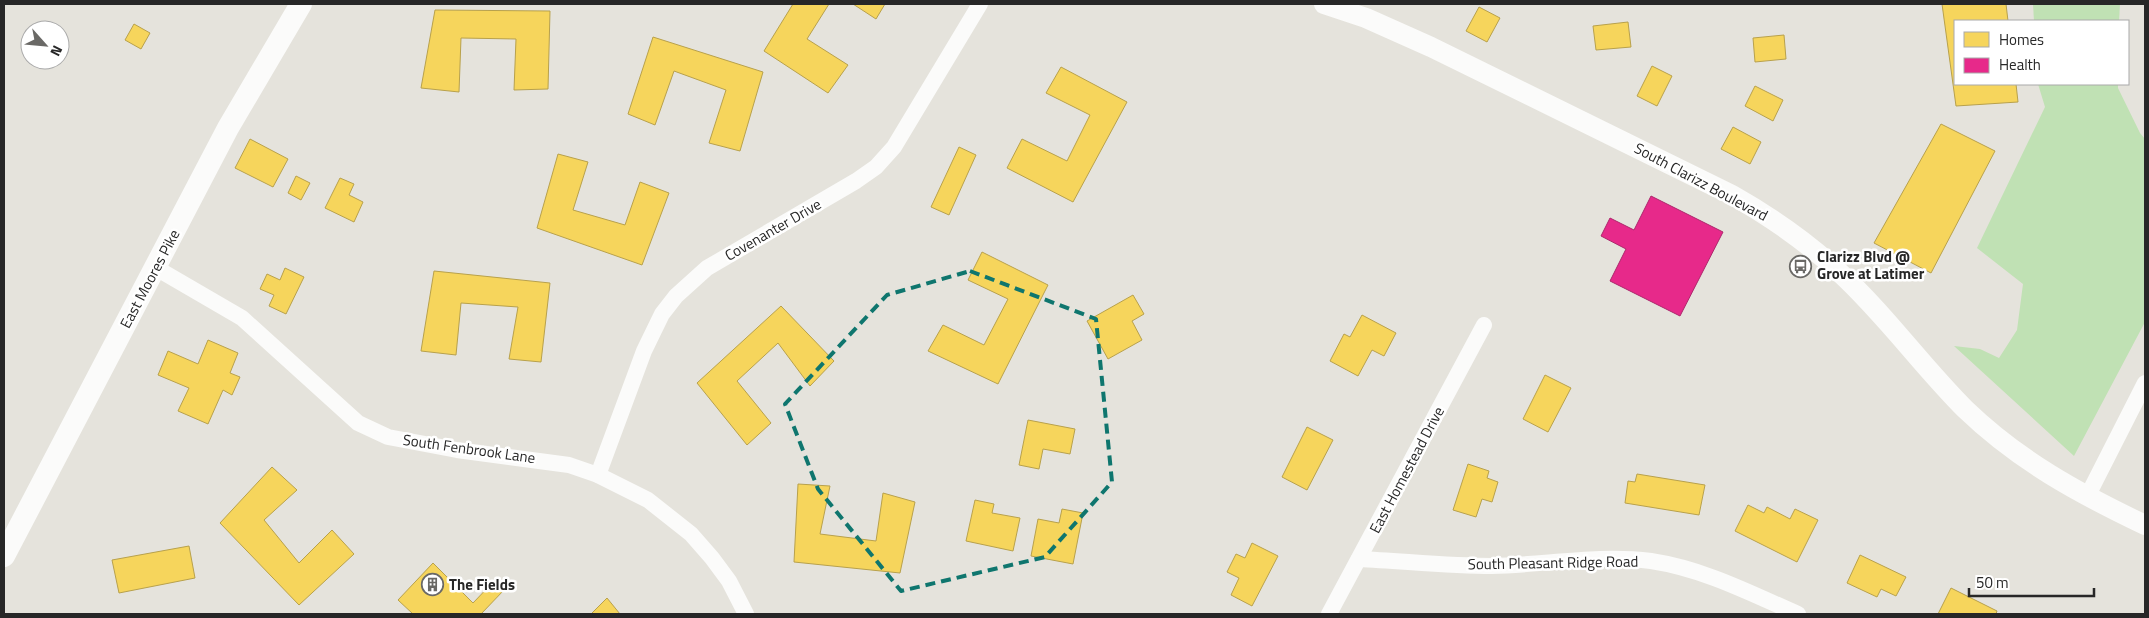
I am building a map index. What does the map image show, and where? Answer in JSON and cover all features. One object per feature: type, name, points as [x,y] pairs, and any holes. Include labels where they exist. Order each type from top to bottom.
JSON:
[{"type":"main road","name":"East Moores Pike","points":[[4,556],[228,128],[301,4]]},
{"type":"street","name":"Covenanter Drive","points":[[598,475],[644,351],[662,314],[676,296],[707,268],[856,181],[876,166],[894,147],[980,4]]},
{"type":"street","name":"South Clarizz Boulevard","points":[[1324,4],[1366,18],[1431,46],[1723,190],[1765,214],[1797,236],[1840,272],[1929,371],[1990,431],[2022,457],[2087,497],[2145,525]]},
{"type":"street","name":"South Fenbrook Lane","points":[[156,268],[242,318],[358,422],[388,437],[457,450],[539,459],[569,465],[598,475],[648,500],[691,534],[712,558],[729,581],[746,614]]},
{"type":"street","name":"East Homestead Drive","points":[[1329,614],[1484,325]]},
{"type":"street","points":[[2087,497],[2145,383]]},
{"type":"street","name":"South Pleasant Ridge Road","points":[[1359,559],[1492,566],[1621,558],[1652,561],[1703,573],[1798,614]]},
{"type":"highlighted area","points":[[970,271],[1096,319],[1112,482],[1045,557],[901,591],[818,489],[785,404],[887,295]]},
{"type":"green space","points":[[2033,4],[2120,4],[2119,20],[2034,20]]},
{"type":"green space","points":[[2038,85],[2118,85],[2140,133],[2145,139],[2145,322],[2074,456],[1954,346],[1980,349],[1999,358],[2017,330],[2023,284],[1977,248],[2045,107]]},
{"type":"building: Homes","points":[[793,4],[829,4],[807,39],[848,65],[828,93],[764,51]]},
{"type":"building: Homes","points":[[853,4],[885,4],[876,19]]},
{"type":"building: Homes","points":[[1942,4],[2006,4],[2008,20],[1954,20],[1954,85],[2016,85],[2018,102],[1956,106]]},
{"type":"building: Homes","points":[[1479,7],[1500,18],[1487,42],[1466,31]]},
{"type":"building: Homes","points":[[435,10],[550,11],[548,89],[514,90],[516,39],[461,38],[459,92],[421,88]]},
{"type":"building: Homes","points":[[1628,22],[1631,47],[1596,50],[1593,26]]},
{"type":"building: Homes","points":[[134,24],[150,33],[141,49],[125,40]]},
{"type":"building: Homes","points":[[1784,35],[1786,59],[1755,62],[1753,38]]},
{"type":"building: Homes","points":[[653,37],[763,72],[740,151],[709,143],[726,90],[674,71],[655,125],[628,114]]},
{"type":"building: Homes","points":[[1652,66],[1672,76],[1657,106],[1637,96]]},
{"type":"building: Homes","points":[[1061,67],[1127,102],[1073,202],[1007,168],[1022,139],[1067,161],[1090,115],[1046,93]]},
{"type":"building: Homes","points":[[1755,86],[1783,100],[1773,121],[1745,106]]},
{"type":"building: Homes","points":[[1941,124],[1995,151],[1931,273],[1874,243]]},
{"type":"building: Homes","points":[[1733,127],[1761,142],[1750,164],[1721,149]]},
{"type":"building: Homes","points":[[250,139],[288,159],[273,187],[235,168]]},
{"type":"building: Homes","points":[[959,147],[976,155],[949,215],[931,207]]},
{"type":"building: Homes","points":[[558,154],[588,162],[573,210],[625,225],[640,182],[669,193],[642,265],[537,228]]},
{"type":"building: Homes","points":[[296,176],[310,183],[301,200],[288,193]]},
{"type":"building: Homes","points":[[340,178],[354,184],[349,195],[363,202],[354,222],[325,208]]},
{"type":"building: Homes","points":[[982,252],[1048,285],[998,384],[928,351],[943,325],[984,345],[1008,299],[968,280]]},
{"type":"building: Homes","points":[[285,268],[304,277],[286,314],[269,306],[274,295],[260,289],[267,274],[280,280]]},
{"type":"building: Homes","points":[[434,271],[550,283],[541,362],[509,359],[518,307],[461,303],[456,355],[421,351]]},
{"type":"building: Homes","points":[[1133,295],[1144,314],[1132,321],[1142,340],[1108,359],[1087,321]]},
{"type":"building: Homes","points":[[781,306],[834,361],[810,386],[778,343],[737,381],[771,423],[747,445],[697,383]]},
{"type":"building: Homes","points":[[1362,315],[1396,333],[1384,356],[1372,350],[1358,376],[1330,361],[1344,334],[1350,337]]},
{"type":"building: Homes","points":[[208,340],[238,353],[230,373],[240,377],[232,395],[223,390],[208,424],[178,411],[189,388],[158,375],[168,351],[198,364]]},
{"type":"building: Homes","points":[[1545,375],[1571,388],[1548,432],[1523,419]]},
{"type":"building: Homes","points":[[1028,420],[1075,429],[1070,454],[1043,449],[1039,469],[1019,465]]},
{"type":"building: Homes","points":[[1307,427],[1333,440],[1307,490],[1282,477]]},
{"type":"building: Homes","points":[[1468,464],[1489,471],[1487,478],[1498,482],[1492,502],[1482,499],[1476,517],[1453,510]]},
{"type":"building: Homes","points":[[272,467],[297,490],[264,520],[299,563],[332,530],[354,554],[299,605],[220,523]]},
{"type":"building: Homes","points":[[1637,474],[1705,485],[1699,515],[1625,503],[1628,481],[1635,482]]},
{"type":"building: Homes","points":[[798,484],[830,486],[820,534],[876,541],[883,493],[915,502],[900,573],[794,562]]},
{"type":"building: Homes","points":[[975,500],[994,504],[992,513],[1020,518],[1013,551],[966,541]]},
{"type":"building: Homes","points":[[1748,505],[1764,513],[1767,507],[1790,519],[1795,509],[1818,520],[1797,562],[1735,531]]},
{"type":"building: Homes","points":[[1062,509],[1083,513],[1073,564],[1031,556],[1038,519],[1059,523]]},
{"type":"building: Homes","points":[[1252,543],[1278,556],[1252,606],[1231,595],[1239,578],[1227,572],[1236,554],[1245,558]]},
{"type":"building: Homes","points":[[189,546],[195,578],[119,593],[112,560]]},
{"type":"building: Homes","points":[[1860,555],[1906,577],[1896,596],[1881,589],[1877,597],[1847,583]]},
{"type":"building: Homes","name":"The Fields","points":[[433,563],[473,603],[494,581],[504,590],[481,614],[413,614],[398,600]]},
{"type":"building: Homes","points":[[1951,588],[1997,611],[1996,614],[1938,614]]},
{"type":"building: Homes","points":[[607,598],[620,614],[591,614]]},
{"type":"building: Health","points":[[1651,196],[1723,232],[1680,316],[1610,281],[1626,249],[1601,236],[1610,218],[1634,230]]},
{"type":"place","name":"Clarizz Blvd @ Grove at Latimer","points":[[1801,266]]},
{"type":"place","name":"The Fields","points":[[433,585]]}]
